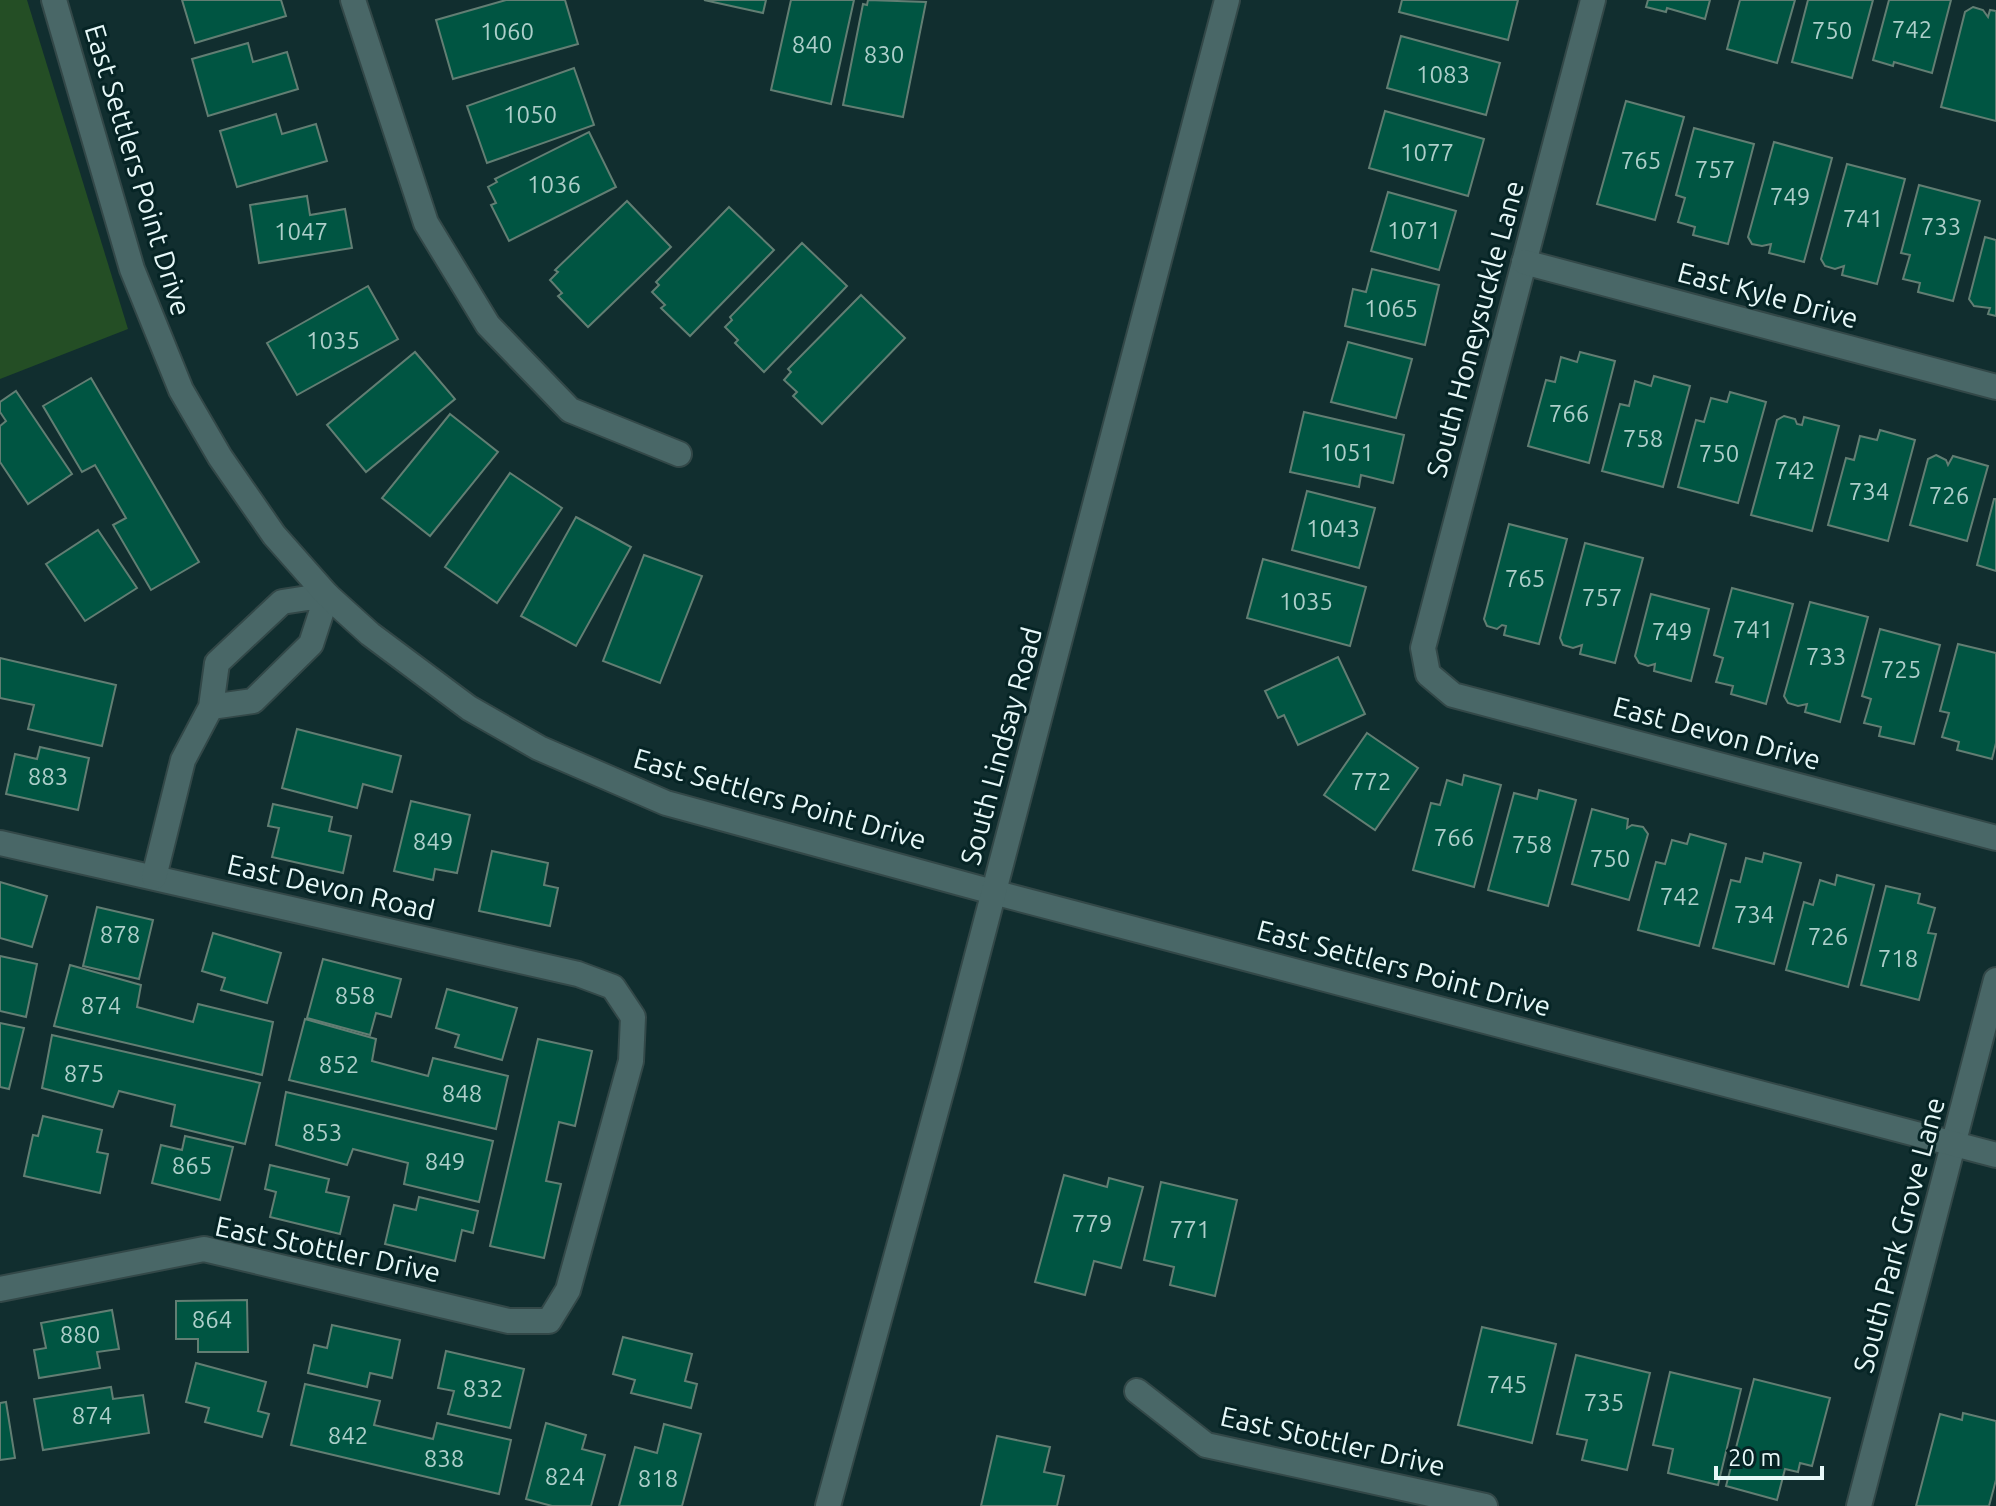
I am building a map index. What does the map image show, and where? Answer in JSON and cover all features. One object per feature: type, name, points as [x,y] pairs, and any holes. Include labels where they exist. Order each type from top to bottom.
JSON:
[{"type":"street","name":"East Settlers Point Drive","points":[[54,0],[132,269],[181,390],[220,457],[274,535],[327,595],[370,634],[469,708],[539,748],[666,803],[1996,1155]]},
{"type":"street","points":[[353,0],[426,223],[488,325],[570,410],[679,454]]},
{"type":"street","name":"South Lindsay Road","points":[[828,1506],[948,1067],[1227,0]]},
{"type":"street","name":"South Honeysuckle Lane","points":[[1428,674],[1423,648],[1593,0]]},
{"type":"street","name":"East Kyle Drive","points":[[1524,262],[1996,387]]},
{"type":"street","points":[[154,877],[183,760],[211,707],[217,663],[282,602],[327,595],[311,644],[253,701],[211,707]]},
{"type":"street","name":"East Devon Drive","points":[[1428,674],[1453,695],[1996,838]]},
{"type":"street","name":"East Devon Road","points":[[0,843],[578,974],[613,987],[633,1017],[631,1061],[568,1290],[549,1321]]},
{"type":"street","name":"South Park Grove Lane","points":[[1859,1506],[1996,980]]},
{"type":"street","name":"East Stottler Drive","points":[[0,1289],[204,1249],[509,1321],[549,1321]]},
{"type":"street","name":"East Stottler Drive","points":[[1137,1391],[1206,1445],[1485,1506]]},
{"type":"green space","points":[[0,0],[27,0],[128,329],[0,379]]},
{"type":"building","points":[[182,0],[281,0],[286,16],[195,43]]},
{"type":"building","points":[[506,0],[565,0],[578,44],[453,79],[436,20]]},
{"type":"building","points":[[704,0],[766,0],[763,13]]},
{"type":"building","points":[[791,0],[854,0],[831,104],[771,90]]},
{"type":"building","points":[[868,0],[926,2],[903,117],[843,105],[863,4],[867,5]]},
{"type":"building","points":[[1402,0],[1518,0],[1508,40],[1399,12]]},
{"type":"building","points":[[1648,0],[1710,0],[1705,19],[1667,8],[1666,12],[1646,7]]},
{"type":"building","points":[[1740,0],[1795,0],[1777,63],[1727,49]]},
{"type":"building","points":[[1808,0],[1873,0],[1852,78],[1792,62]]},
{"type":"building","points":[[1889,0],[1951,0],[1932,73],[1894,62],[1893,66],[1873,60]]},
{"type":"building","points":[[1973,7],[1983,10],[1988,17],[1990,10],[1996,11],[1996,121],[1941,107],[1965,12]]},
{"type":"building","points":[[1401,36],[1500,63],[1486,115],[1387,88]]},
{"type":"building","points":[[248,43],[253,62],[287,52],[298,89],[208,116],[192,59]]},
{"type":"building","points":[[574,68],[594,125],[487,163],[467,106]]},
{"type":"building","points":[[1626,101],[1684,117],[1655,220],[1597,204]]},
{"type":"building","points":[[1385,111],[1484,139],[1468,196],[1369,168]]},
{"type":"building","points":[[276,114],[282,134],[316,124],[327,161],[237,187],[220,131]]},
{"type":"building","points":[[1694,128],[1754,144],[1728,244],[1693,235],[1695,227],[1678,222],[1685,198],[1676,195]]},
{"type":"building","points":[[589,132],[616,187],[509,241],[491,205],[496,203],[488,187],[497,182],[495,179]]},
{"type":"building","points":[[1774,142],[1832,158],[1804,262],[1769,253],[1771,244],[1752,244],[1748,237]]},
{"type":"building","points":[[1847,164],[1905,179],[1877,284],[1842,275],[1844,266],[1835,269],[1825,266],[1821,259]]},
{"type":"building","points":[[1919,185],[1980,201],[1953,301],[1918,292],[1920,283],[1903,279],[1910,255],[1901,253]]},
{"type":"building","points":[[1388,192],[1456,211],[1439,270],[1371,251]]},
{"type":"building","points":[[307,196],[310,215],[345,209],[352,248],[259,263],[250,205]]},
{"type":"building","points":[[627,201],[671,247],[588,327],[558,296],[562,293],[550,280],[558,272],[555,270]]},
{"type":"building","points":[[729,207],[774,250],[690,336],[661,308],[665,305],[652,292],[659,285],[656,282]]},
{"type":"building","points":[[1985,237],[1996,240],[1996,316],[1988,314],[1990,308],[1974,306],[1969,299]]},
{"type":"building","points":[[802,243],[847,286],[764,372],[735,343],[738,340],[725,327],[732,320],[730,317]]},
{"type":"building","points":[[1372,269],[1439,285],[1425,345],[1345,326],[1353,289],[1366,292]]},
{"type":"building","points":[[368,286],[398,339],[297,395],[267,343]]},
{"type":"building","points":[[861,295],[905,338],[822,424],[793,396],[797,392],[784,380],[791,372],[788,369]]},
{"type":"building","points":[[1348,342],[1412,359],[1396,418],[1331,402]]},
{"type":"building","points":[[415,352],[455,399],[366,472],[327,425]]},
{"type":"building","points":[[1580,352],[1615,361],[1589,463],[1528,446],[1546,380],[1555,382],[1561,357],[1577,362]]},
{"type":"building","points":[[1654,376],[1690,386],[1663,487],[1602,471],[1620,404],[1629,406],[1635,381],[1651,386]]},
{"type":"building","points":[[91,378],[199,562],[151,590],[113,525],[126,518],[95,465],[82,472],[43,406]]},
{"type":"building","points":[[16,391],[72,474],[28,504],[0,462],[0,426],[6,421],[0,412],[0,402]]},
{"type":"building","points":[[1730,392],[1766,402],[1738,503],[1678,487],[1696,420],[1704,422],[1711,398],[1727,402]]},
{"type":"building","points":[[1304,412],[1404,435],[1393,483],[1361,475],[1359,487],[1290,472]]},
{"type":"building","points":[[450,414],[498,452],[430,536],[382,498]]},
{"type":"building","points":[[1784,416],[1802,425],[1804,417],[1839,426],[1812,531],[1751,515],[1777,420]]},
{"type":"building","points":[[1880,430],[1915,440],[1888,541],[1828,525],[1846,458],[1854,460],[1860,436],[1877,440]]},
{"type":"building","points":[[1936,455],[1946,460],[1948,465],[1953,456],[1988,466],[1967,541],[1910,525],[1928,459]]},
{"type":"building","points":[[510,473],[562,508],[497,603],[445,567]]},
{"type":"building","points":[[1307,491],[1375,508],[1359,568],[1292,550]]},
{"type":"building","points":[[1996,499],[1996,571],[1977,565]]},
{"type":"building","points":[[576,517],[631,547],[576,646],[521,616]]},
{"type":"building","points":[[1509,524],[1567,539],[1539,644],[1504,635],[1506,626],[1497,629],[1487,626],[1484,619]]},
{"type":"building","points":[[98,530],[137,588],[85,621],[46,564]]},
{"type":"building","points":[[1585,543],[1643,558],[1615,663],[1580,654],[1582,645],[1573,648],[1563,645],[1560,638]]},
{"type":"building","points":[[644,555],[702,576],[660,683],[603,661]]},
{"type":"building","points":[[1263,559],[1366,587],[1350,646],[1247,618]]},
{"type":"building","points":[[1732,588],[1793,604],[1766,704],[1731,694],[1733,686],[1716,682],[1723,658],[1714,655]]},
{"type":"building","points":[[1651,594],[1709,609],[1691,681],[1654,671],[1655,664],[1648,666],[1639,663],[1635,656]]},
{"type":"building","points":[[1810,602],[1868,617],[1840,722],[1805,712],[1807,704],[1798,706],[1788,703],[1784,696]]},
{"type":"building","points":[[1880,629],[1940,645],[1914,744],[1879,736],[1881,727],[1864,723],[1871,699],[1862,696]]},
{"type":"building","points":[[1958,644],[1996,653],[1996,743],[1992,759],[1957,750],[1959,742],[1942,737],[1949,713],[1940,711]]},
{"type":"building","points":[[1338,657],[1365,714],[1298,745],[1284,715],[1278,718],[1265,691]]},
{"type":"building","points":[[0,658],[116,685],[102,746],[28,729],[34,705],[0,698]]},
{"type":"building","points":[[297,729],[401,756],[392,792],[363,784],[357,808],[282,788]]},
{"type":"building","points":[[1367,733],[1418,768],[1375,830],[1324,795]]},
{"type":"building","points":[[40,747],[89,758],[78,810],[6,794],[15,754],[37,759]]},
{"type":"building","points":[[1464,775],[1501,785],[1474,887],[1413,870],[1431,803],[1440,805],[1447,780],[1462,785]]},
{"type":"building","points":[[1539,790],[1576,800],[1548,906],[1488,890],[1514,793],[1537,799]]},
{"type":"building","points":[[411,801],[470,815],[457,873],[435,869],[433,880],[394,871]]},
{"type":"building","points":[[273,804],[332,817],[329,831],[351,836],[343,873],[272,857],[279,828],[268,826]]},
{"type":"building","points":[[1592,809],[1628,819],[1627,828],[1632,825],[1643,827],[1648,834],[1629,900],[1572,884]]},
{"type":"building","points":[[1690,834],[1726,844],[1699,946],[1638,930],[1656,862],[1665,864],[1672,840],[1687,844]]},
{"type":"building","points":[[492,851],[548,863],[544,885],[558,888],[550,926],[479,911]]},
{"type":"building","points":[[1764,853],[1801,863],[1774,964],[1713,948],[1731,880],[1740,882],[1746,858],[1762,862]]},
{"type":"building","points":[[1837,875],[1874,885],[1848,987],[1786,970],[1804,902],[1813,905],[1820,880],[1835,885]]},
{"type":"building","points":[[0,882],[47,896],[32,947],[0,938]]},
{"type":"building","points":[[1886,886],[1920,894],[1918,903],[1935,908],[1928,933],[1936,934],[1919,1000],[1861,985]]},
{"type":"building","points":[[97,907],[153,920],[139,979],[83,966]]},
{"type":"building","points":[[213,933],[281,953],[267,1003],[221,990],[225,978],[202,971]]},
{"type":"building","points":[[0,956],[37,964],[26,1017],[0,1011]]},
{"type":"building","points":[[323,959],[401,979],[391,1017],[376,1013],[370,1035],[307,1018]]},
{"type":"building","points":[[70,965],[141,985],[137,1007],[193,1022],[198,1004],[273,1022],[262,1075],[54,1026]]},
{"type":"building","points":[[447,989],[517,1008],[502,1060],[455,1047],[459,1035],[436,1028]]},
{"type":"building","points":[[305,1019],[376,1039],[372,1061],[428,1076],[433,1058],[508,1076],[496,1129],[289,1080]]},
{"type":"building","points":[[0,1023],[24,1028],[9,1089],[0,1087]]},
{"type":"building","points":[[52,1035],[260,1083],[245,1144],[171,1126],[175,1105],[119,1091],[113,1107],[42,1088]]},
{"type":"building","points":[[538,1039],[592,1051],[575,1126],[559,1122],[546,1181],[561,1184],[544,1258],[490,1246]]},
{"type":"building","points":[[286,1092],[493,1141],[479,1202],[404,1184],[408,1163],[353,1149],[347,1165],[276,1145]]},
{"type":"building","points":[[43,1116],[102,1130],[97,1152],[108,1154],[100,1193],[24,1176],[33,1135],[38,1136]]},
{"type":"building","points":[[185,1136],[233,1147],[220,1200],[152,1183],[161,1145],[182,1150]]},
{"type":"building","points":[[270,1165],[329,1179],[326,1192],[349,1197],[340,1234],[270,1217],[276,1192],[265,1189]]},
{"type":"building","points":[[1064,1175],[1107,1187],[1109,1178],[1143,1187],[1121,1268],[1094,1261],[1085,1295],[1035,1282]]},
{"type":"building","points":[[1161,1182],[1237,1200],[1215,1296],[1170,1285],[1174,1267],[1144,1260]]},
{"type":"building","points":[[419,1197],[478,1211],[473,1233],[462,1230],[455,1261],[385,1244],[394,1205],[416,1210]]},
{"type":"building","points":[[247,1300],[248,1352],[198,1352],[198,1339],[176,1339],[176,1301]]},
{"type":"building","points":[[112,1310],[119,1349],[97,1352],[100,1368],[39,1378],[34,1350],[46,1348],[41,1323]]},
{"type":"building","points":[[332,1325],[400,1340],[392,1378],[370,1373],[367,1387],[308,1373],[314,1345],[327,1348]]},
{"type":"building","points":[[1482,1327],[1556,1344],[1532,1443],[1458,1425]]},
{"type":"building","points":[[623,1337],[692,1354],[685,1381],[697,1384],[691,1408],[631,1393],[635,1380],[613,1374]]},
{"type":"building","points":[[446,1351],[524,1369],[510,1428],[448,1414],[454,1391],[438,1388]]},
{"type":"building","points":[[1576,1355],[1650,1373],[1627,1470],[1582,1460],[1587,1440],[1557,1434]]},
{"type":"building","points":[[196,1363],[266,1382],[258,1411],[269,1414],[262,1437],[205,1422],[209,1408],[186,1402]]},
{"type":"building","points":[[1670,1372],[1741,1389],[1718,1485],[1668,1473],[1673,1449],[1653,1445]]},
{"type":"building","points":[[1754,1379],[1830,1398],[1812,1466],[1800,1463],[1798,1472],[1785,1469],[1777,1500],[1726,1486]]},
{"type":"building","points":[[305,1384],[380,1401],[374,1425],[433,1439],[437,1423],[511,1440],[499,1494],[291,1445]]},
{"type":"building","points":[[111,1387],[113,1399],[143,1395],[149,1433],[43,1450],[34,1399]]},
{"type":"building","points":[[6,1402],[15,1458],[0,1460],[0,1403]]},
{"type":"building","points":[[1963,1413],[1996,1421],[1996,1480],[1989,1506],[1916,1506],[1940,1414],[1962,1420]]},
{"type":"building","points":[[546,1423],[586,1435],[582,1449],[605,1455],[591,1506],[552,1506],[526,1499]]},
{"type":"building","points":[[664,1424],[701,1434],[682,1506],[619,1506],[635,1447],[657,1453]]},
{"type":"building","points":[[997,1436],[1050,1447],[1044,1472],[1064,1476],[1057,1506],[981,1506]]}]
